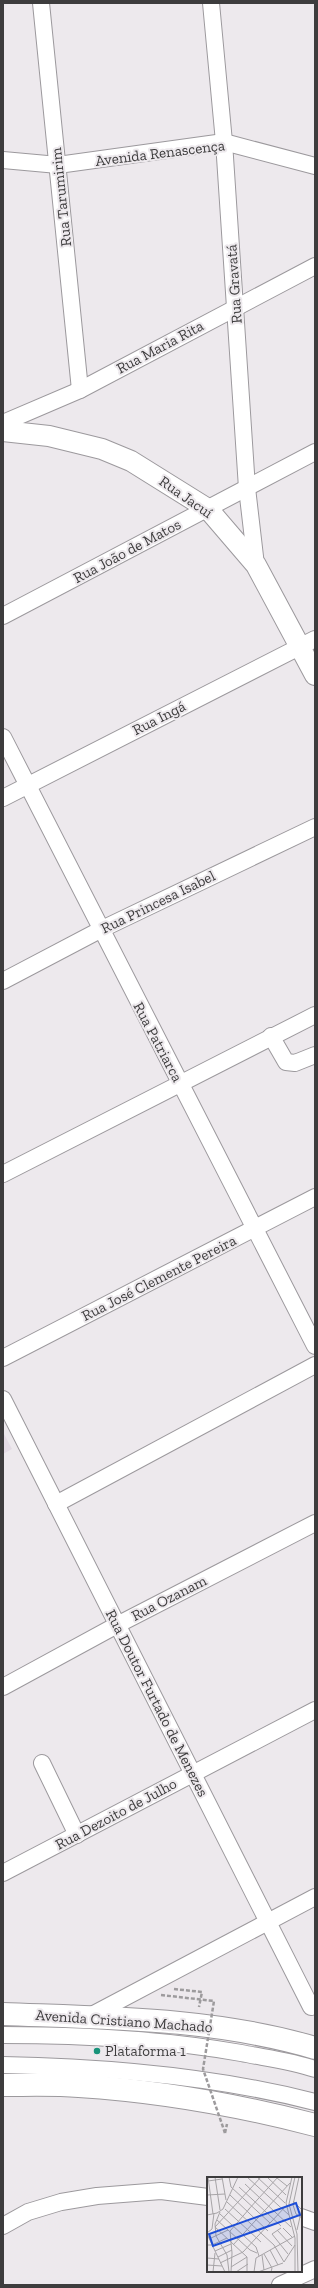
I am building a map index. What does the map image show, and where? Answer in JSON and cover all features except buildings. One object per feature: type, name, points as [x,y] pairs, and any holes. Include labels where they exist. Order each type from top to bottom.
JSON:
[{"type":"highway","name":"Avenida Cristiano Machado","points":[[3,2014],[87,2017],[195,2024],[249,2033],[315,2048]]},
{"type":"highway","points":[[3,2085],[78,2086],[176,2096],[282,2116],[315,2125]]},
{"type":"main road","name":"Rua Jacuí","points":[[3,431],[49,436],[102,449],[131,461],[208,508],[256,565],[308,643],[315,674]]},
{"type":"street","name":"Rua Tarumirim","points":[[41,3],[80,390]]},
{"type":"street","name":"Rua Gravatá","points":[[211,3],[224,142],[247,488],[256,565]]},
{"type":"street","name":"Avenida Renascença","points":[[3,160],[58,165],[224,142],[315,166]]},
{"type":"street","name":"Rua Maria Rita","points":[[3,423],[80,390],[315,266]]},
{"type":"street","name":"Rua João de Matos","points":[[3,616],[315,452]]},
{"type":"street","name":"Rua Ingá","points":[[3,798],[308,643]]},
{"type":"street","name":"Rua Patriarca","points":[[3,737],[100,930],[315,1346]]},
{"type":"street","name":"Rua Princesa Isabel","points":[[3,981],[100,930],[315,827]]},
{"type":"street","points":[[3,1174],[315,1014]]},
{"type":"street","points":[[271,1036],[286,1062],[295,1063],[315,1055]]},
{"type":"street","name":"Rua José Clemente Pereira","points":[[3,1358],[315,1197]]},
{"type":"street","points":[[56,1504],[315,1365]]},
{"type":"street","name":"Rua Doutor Furtado de Menezes","points":[[3,1400],[193,1774],[266,1922],[311,2007]]},
{"type":"street","name":"Rua Ozanam","points":[[3,1687],[117,1625],[315,1523]]},
{"type":"street","name":"Rua Dezoito de Julho","points":[[3,1873],[315,1710]]},
{"type":"street","points":[[42,1763],[77,1835]]},
{"type":"street","points":[[87,2017],[315,1897]]},
{"type":"street","points":[[3,2035],[86,2035],[191,2044],[297,2063],[315,2069]]},
{"type":"street","points":[[3,2065],[81,2066],[181,2077],[288,2095],[315,2102]]},
{"type":"street","points":[[3,2226],[28,2212],[62,2202],[97,2196],[160,2191],[207,2197]]},
{"type":"street","points":[[302,2217],[315,2222]]},
{"type":"street","points":[[280,2285],[315,2269]]},
{"type":"path","points":[[161,1987],[160,1995],[214,2001],[203,2069],[225,2133]]},
{"type":"path","points":[[168,1988],[202,1992]]},
{"type":"shaded area","points":[[3,1432],[12,1449],[3,1454]]},
{"type":"place","name":"Plataforma 1","points":[[97,2051]]}]
